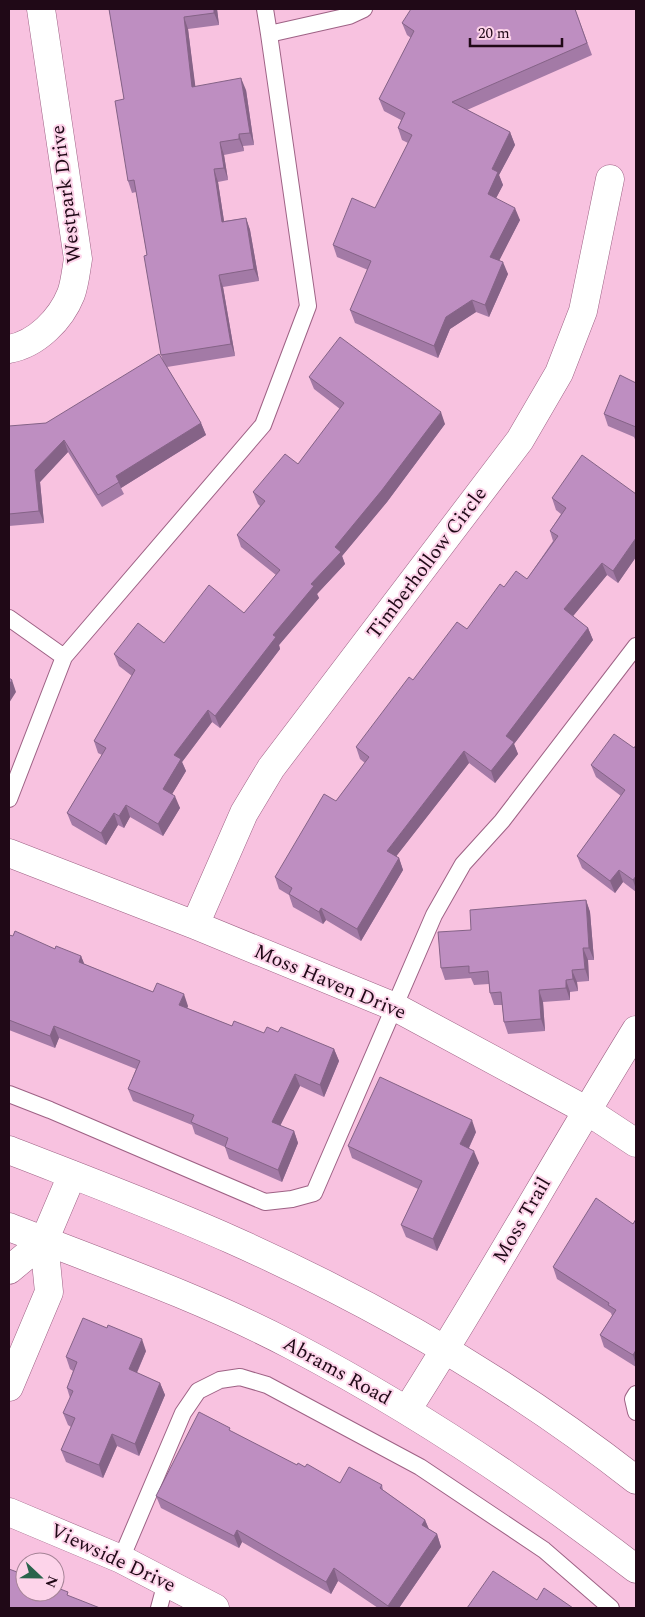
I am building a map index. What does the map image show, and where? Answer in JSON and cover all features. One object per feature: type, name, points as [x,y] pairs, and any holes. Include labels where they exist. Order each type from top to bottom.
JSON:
[{"type":"street","name":"Westpark Drive","points":[[9,349],[15,348],[40,335],[59,317],[72,292],[78,259],[40,9]]},
{"type":"street","name":"Timberhollow Circle","points":[[195,925],[244,813],[271,768],[520,440],[559,373],[583,311],[610,179]]},
{"type":"street","name":"Moss Haven Drive","points":[[9,853],[195,925],[395,1007],[586,1110],[636,1143]]},
{"type":"street","name":"Moss Trail","points":[[407,1410],[478,1296],[586,1110],[636,1030]]},
{"type":"street","points":[[9,1150],[204,1228],[292,1268],[378,1312],[445,1350],[525,1401],[636,1480]]},
{"type":"street","points":[[9,1270],[44,1241],[72,1175]]},
{"type":"street","name":"Abrams Road","points":[[9,1227],[172,1291],[290,1344],[407,1410],[486,1460],[538,1495],[636,1569]]},
{"type":"street","points":[[9,1387],[49,1292],[44,1241]]},
{"type":"street","name":"Viewside Drive","points":[[9,1512],[121,1559],[215,1608]]},
{"type":"lane","points":[[9,799],[64,657],[263,425],[308,306],[265,9]]},
{"type":"lane","points":[[269,34],[349,16],[364,9]]},
{"type":"lane","points":[[9,618],[64,657]]},
{"type":"lane","points":[[9,1094],[266,1202],[292,1199],[314,1193],[434,915],[463,864],[502,821],[636,646]]},
{"type":"lane","points":[[121,1559],[183,1412],[198,1391],[220,1380],[240,1377],[267,1385],[420,1466],[544,1550],[611,1608]]},
{"type":"lane","points":[[636,1394],[633,1399],[636,1412]]},
{"type":"lane","points":[[158,1608],[166,1582]]},
{"type":"building","points":[[109,9],[214,9],[214,13],[184,17],[192,87],[241,78],[250,133],[239,134],[239,139],[220,142],[224,168],[214,169],[222,222],[246,218],[254,269],[219,275],[231,344],[161,355],[144,256],[147,255],[134,180],[128,181],[115,101],[124,99]]},
{"type":"building","points":[[411,9],[575,9],[587,43],[452,102],[510,132],[492,169],[498,172],[488,194],[515,208],[490,257],[503,262],[485,305],[472,300],[446,317],[434,346],[350,310],[371,261],[333,245],[352,198],[375,208],[412,135],[398,128],[405,113],[379,99],[414,31],[402,23]]},
{"type":"building","points":[[340,337],[441,412],[382,490],[335,547],[341,552],[311,584],[314,586],[273,635],[276,637],[215,716],[208,710],[174,755],[181,759],[163,789],[175,796],[158,824],[126,805],[119,816],[114,813],[101,833],[67,813],[106,748],[94,741],[135,670],[114,654],[138,623],[164,643],[209,585],[244,613],[280,570],[237,535],[265,501],[253,492],[285,454],[298,464],[344,403],[309,377]]},
{"type":"building","points":[[159,354],[201,423],[116,476],[119,482],[98,495],[64,440],[35,470],[39,511],[9,514],[9,426],[46,423]]},
{"type":"building","points":[[620,375],[636,383],[636,427],[604,414]]},
{"type":"building","points":[[582,455],[636,494],[636,538],[613,571],[602,563],[564,609],[588,628],[506,736],[514,742],[491,771],[464,751],[387,851],[399,858],[357,929],[321,908],[319,912],[289,894],[292,888],[275,877],[324,794],[336,801],[369,757],[356,747],[409,677],[413,680],[457,622],[467,629],[500,584],[504,587],[516,571],[527,579],[558,536],[550,531],[566,508],[552,498]]},
{"type":"building","points":[[614,734],[634,748],[636,745],[636,876],[633,880],[619,870],[610,881],[577,856],[625,790],[591,765]]},
{"type":"building","points":[[586,900],[589,948],[583,948],[585,969],[572,970],[573,979],[566,980],[566,988],[539,990],[541,1019],[504,1022],[501,992],[490,993],[488,971],[469,973],[469,966],[441,968],[438,932],[471,930],[470,910]]},
{"type":"building","points":[[15,931],[55,949],[56,946],[81,956],[79,962],[153,992],[157,983],[184,994],[179,1005],[232,1026],[234,1021],[264,1033],[267,1027],[278,1032],[281,1027],[334,1049],[320,1085],[295,1074],[272,1122],[294,1131],[278,1170],[225,1147],[228,1138],[191,1122],[194,1115],[128,1089],[140,1061],[54,1026],[50,1036],[9,1020],[9,935],[13,936]]},
{"type":"building","points":[[380,1077],[472,1120],[460,1144],[474,1151],[433,1239],[401,1225],[422,1181],[348,1146]]},
{"type":"building","points":[[596,1198],[633,1224],[636,1219],[636,1350],[633,1355],[600,1335],[616,1310],[608,1305],[609,1303],[553,1267]]},
{"type":"building","points":[[83,1318],[107,1328],[108,1325],[142,1339],[129,1369],[160,1383],[135,1444],[112,1434],[99,1465],[61,1450],[75,1418],[63,1413],[73,1391],[67,1388],[77,1362],[66,1357]]},
{"type":"building","points":[[199,1412],[230,1428],[229,1430],[297,1465],[298,1463],[305,1467],[307,1464],[340,1483],[349,1467],[382,1485],[380,1488],[425,1520],[422,1525],[437,1534],[388,1606],[334,1568],[326,1582],[237,1530],[234,1536],[156,1496]]},
{"type":"building","points":[[9,1569],[15,1571],[15,1602],[65,1602],[65,1591],[68,1592],[67,1595],[100,1608],[9,1608]]},
{"type":"building","points":[[493,1571],[537,1600],[544,1588],[573,1608],[467,1608]]}]
